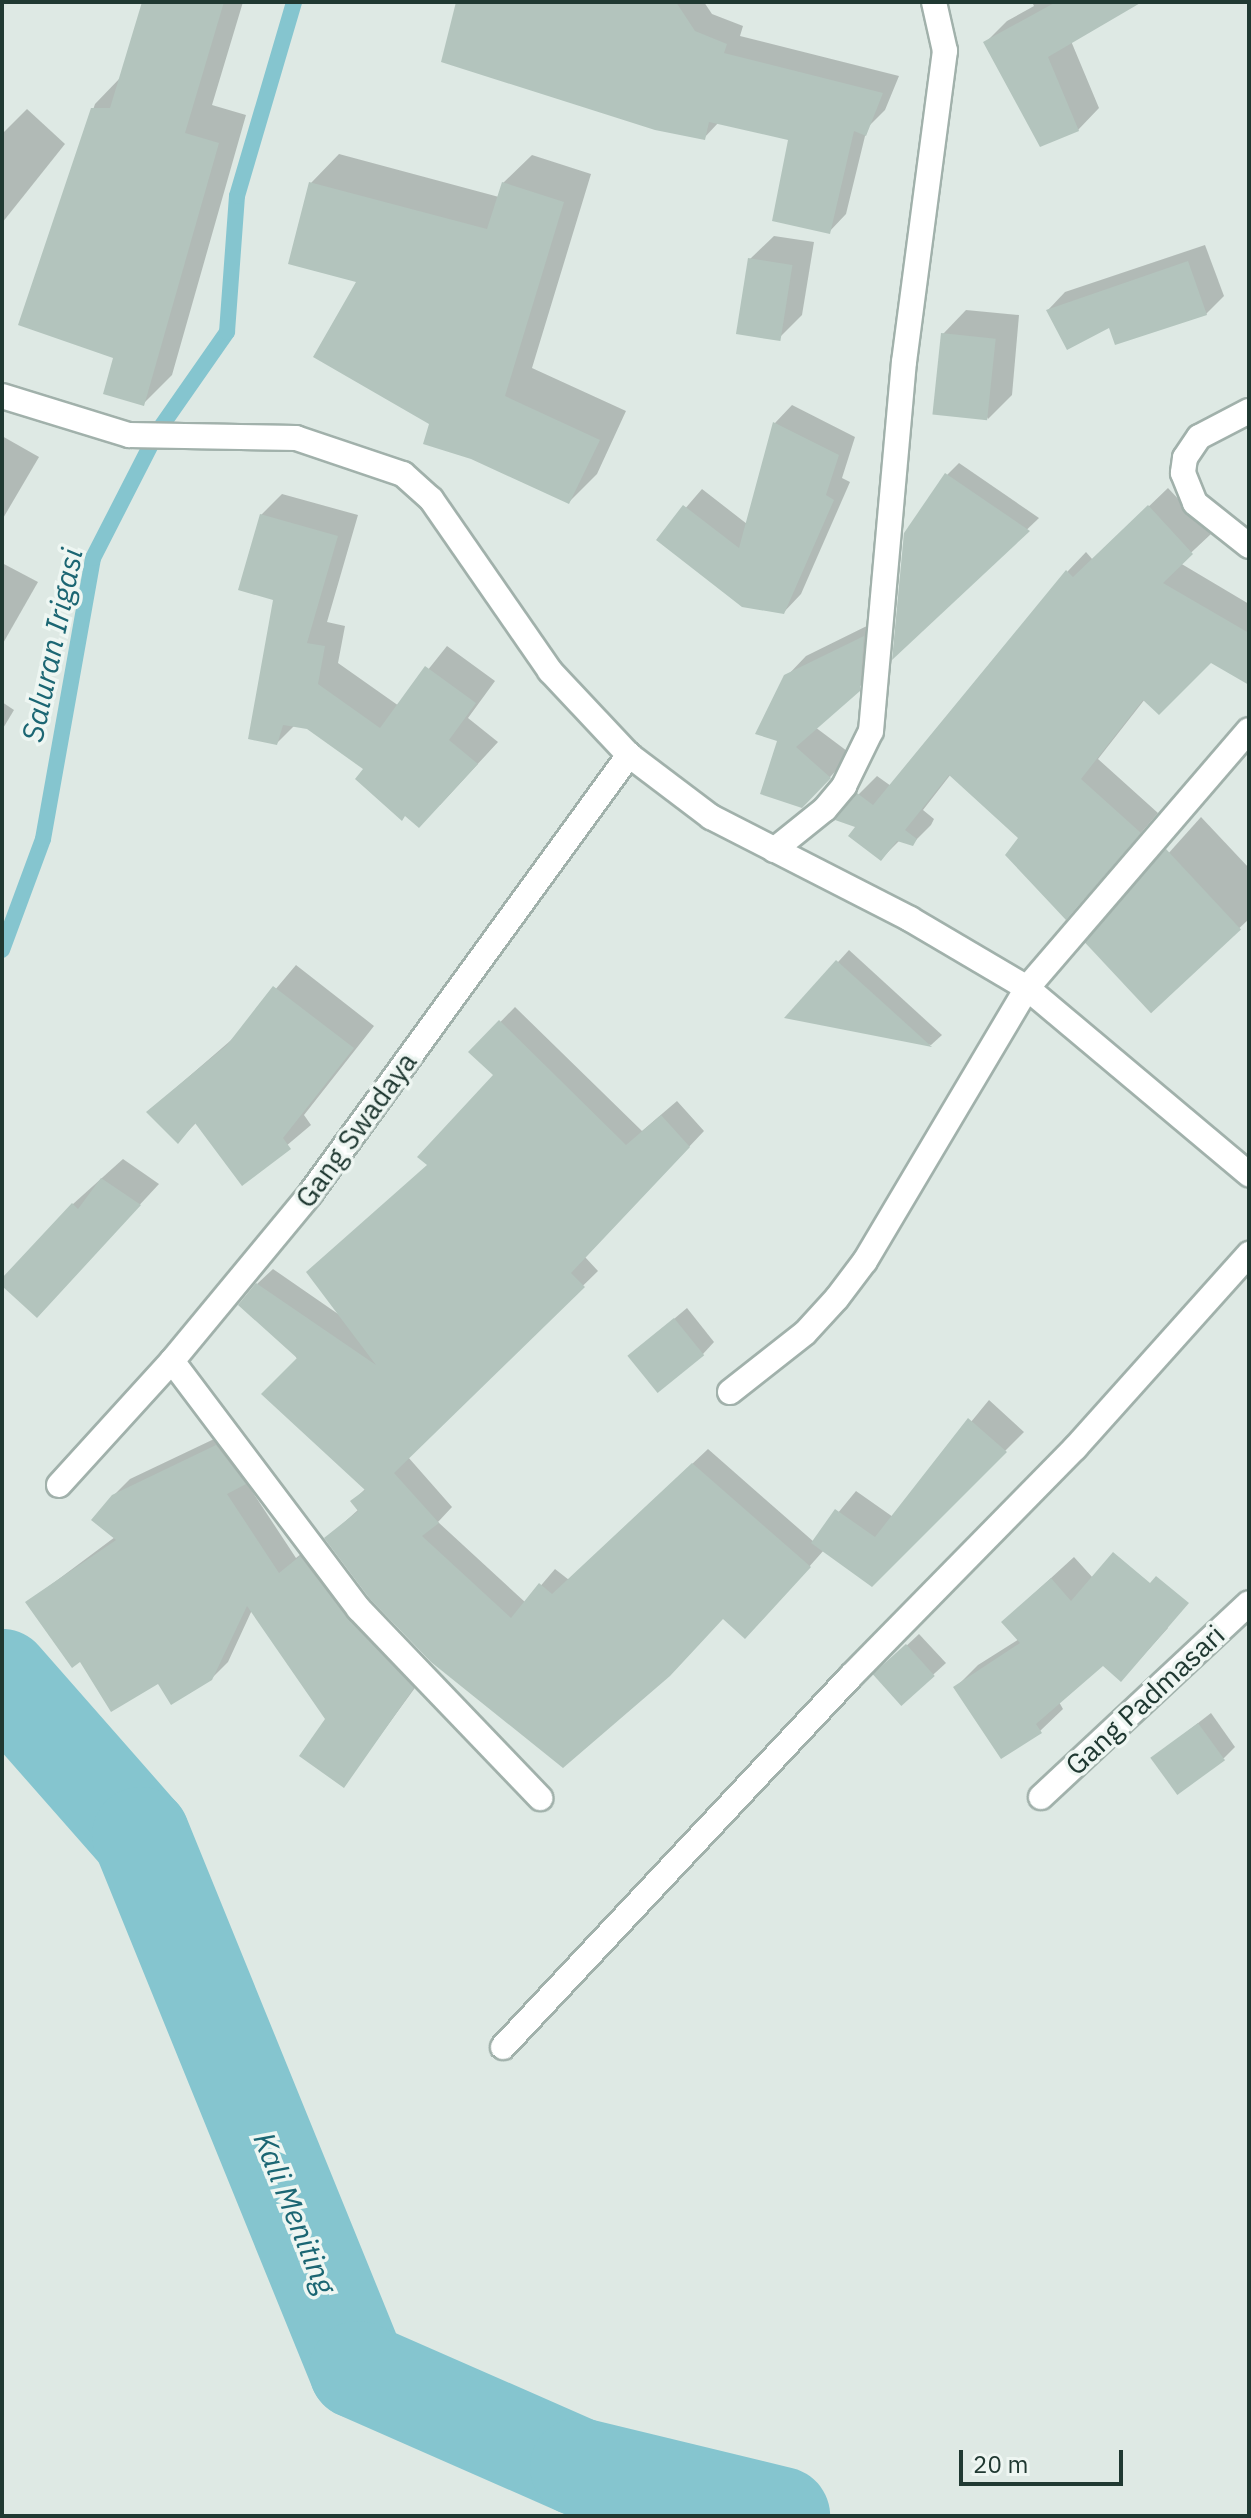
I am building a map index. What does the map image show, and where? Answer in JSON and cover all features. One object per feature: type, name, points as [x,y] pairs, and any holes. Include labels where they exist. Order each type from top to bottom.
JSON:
[{"type":"street","points":[[774,850],[825,809],[844,786],[871,731],[904,362],[945,51],[934,2]]},
{"type":"street","points":[[2,396],[129,435],[296,438],[386,464],[417,485],[550,671],[629,755],[711,817],[968,950],[1027,988],[1249,1174]]},
{"type":"street","points":[[1249,411],[1199,437],[1185,458],[1183,473],[1195,503],[1249,546]]},
{"type":"street","points":[[730,1392],[805,1333],[865,1261],[1027,988],[1249,730]]},
{"type":"street","name":"Gang Swadaya","points":[[59,1485],[172,1361],[310,1194],[629,755]]},
{"type":"street","points":[[503,2047],[851,1676],[1085,1437],[1249,1254]]},
{"type":"street","points":[[172,1361],[359,1609],[540,1798]]},
{"type":"street","name":"Gang Padmasari","points":[[1041,1797],[1249,1603]]},
{"type":"building","points":[[142,2],[224,2],[185,133],[219,143],[144,406],[103,394],[113,358],[18,325],[91,108],[110,108]]},
{"type":"building","points":[[456,2],[676,2],[695,31],[727,44],[724,53],[883,93],[866,136],[854,131],[830,234],[772,221],[788,140],[709,122],[705,140],[655,130],[441,62]]},
{"type":"building","points":[[1056,2],[1142,2],[1048,57],[1079,131],[1040,147],[983,42]]},
{"type":"building","points":[[309,182],[487,229],[502,182],[564,202],[505,396],[600,440],[569,504],[471,459],[423,444],[429,424],[313,357],[356,282],[288,264]]},
{"type":"building","points":[[748,258],[792,265],[780,341],[736,334]]},
{"type":"building","points":[[1188,261],[1207,315],[1115,345],[1109,328],[1067,350],[1046,310]]},
{"type":"building","points":[[941,333],[996,339],[987,420],[932,415]]},
{"type":"building","points":[[773,422],[839,455],[826,495],[834,500],[784,614],[742,607],[656,540],[683,505],[739,548]]},
{"type":"building","points":[[945,473],[1030,531],[892,660],[904,533]]},
{"type":"building","points":[[1148,505],[1193,554],[1163,583],[1249,633],[1249,685],[1211,663],[1159,715],[1143,700],[1081,779],[1141,833],[1066,920],[1005,855],[1018,838],[949,775],[905,830],[917,839],[913,846],[897,841],[881,861],[848,836],[855,827],[835,820],[857,793],[873,805],[1066,570],[1073,577]]},
{"type":"building","points":[[260,514],[338,536],[307,643],[325,646],[318,684],[380,728],[425,666],[476,703],[449,740],[478,764],[419,828],[405,816],[402,821],[355,779],[363,769],[307,729],[283,725],[277,745],[248,739],[273,600],[238,590]]},
{"type":"building","points":[[864,636],[860,691],[796,747],[831,778],[802,808],[760,794],[777,741],[755,734],[784,675]]},
{"type":"building","points":[[1166,849],[1241,929],[1151,1013],[1076,933]]},
{"type":"building","points":[[836,960],[932,1047],[784,1018]]},
{"type":"building","points":[[273,986],[354,1048],[283,1138],[291,1149],[242,1186],[195,1123],[178,1144],[146,1112],[227,1045]]},
{"type":"building","points":[[499,1020],[626,1145],[661,1115],[690,1147],[571,1273],[585,1287],[394,1473],[439,1523],[422,1536],[511,1618],[539,1583],[552,1594],[692,1463],[811,1567],[745,1639],[723,1619],[670,1676],[563,1768],[431,1662],[370,1599],[324,1538],[358,1511],[350,1501],[365,1490],[261,1394],[297,1358],[238,1305],[256,1283],[376,1365],[306,1272],[427,1165],[417,1157],[493,1075],[468,1052]]},
{"type":"building","points":[[101,1178],[141,1205],[37,1318],[2,1286],[2,1278],[72,1203],[78,1209]]},
{"type":"building","points":[[674,1318],[704,1355],[658,1393],[627,1356]]},
{"type":"building","points":[[968,1418],[1007,1452],[872,1587],[811,1543],[835,1509],[875,1537]]},
{"type":"building","points":[[216,1445],[246,1484],[227,1494],[279,1573],[300,1556],[348,1619],[414,1688],[344,1788],[299,1756],[325,1719],[247,1606],[212,1680],[171,1705],[158,1684],[111,1712],[80,1662],[72,1668],[25,1602],[116,1540],[91,1520],[112,1495]]},
{"type":"building","points":[[1113,1552],[1150,1583],[1156,1576],[1189,1603],[1121,1682],[1103,1666],[1036,1724],[1042,1733],[1001,1759],[953,1687],[1020,1643],[1001,1622],[1051,1578],[1071,1601]]},
{"type":"building","points":[[906,1644],[935,1676],[901,1706],[873,1674]]},
{"type":"building","points":[[1198,1723],[1225,1760],[1177,1795],[1150,1758]]},
{"type":"waterway","name":"Saluran Irigasi","points":[[2,950],[43,839],[93,558],[158,431],[227,332],[237,196],[294,2]]},
{"type":"waterway","name":"Kali Meniting","points":[[2,1678],[141,1836],[358,2370],[579,2467],[781,2516]]}]
